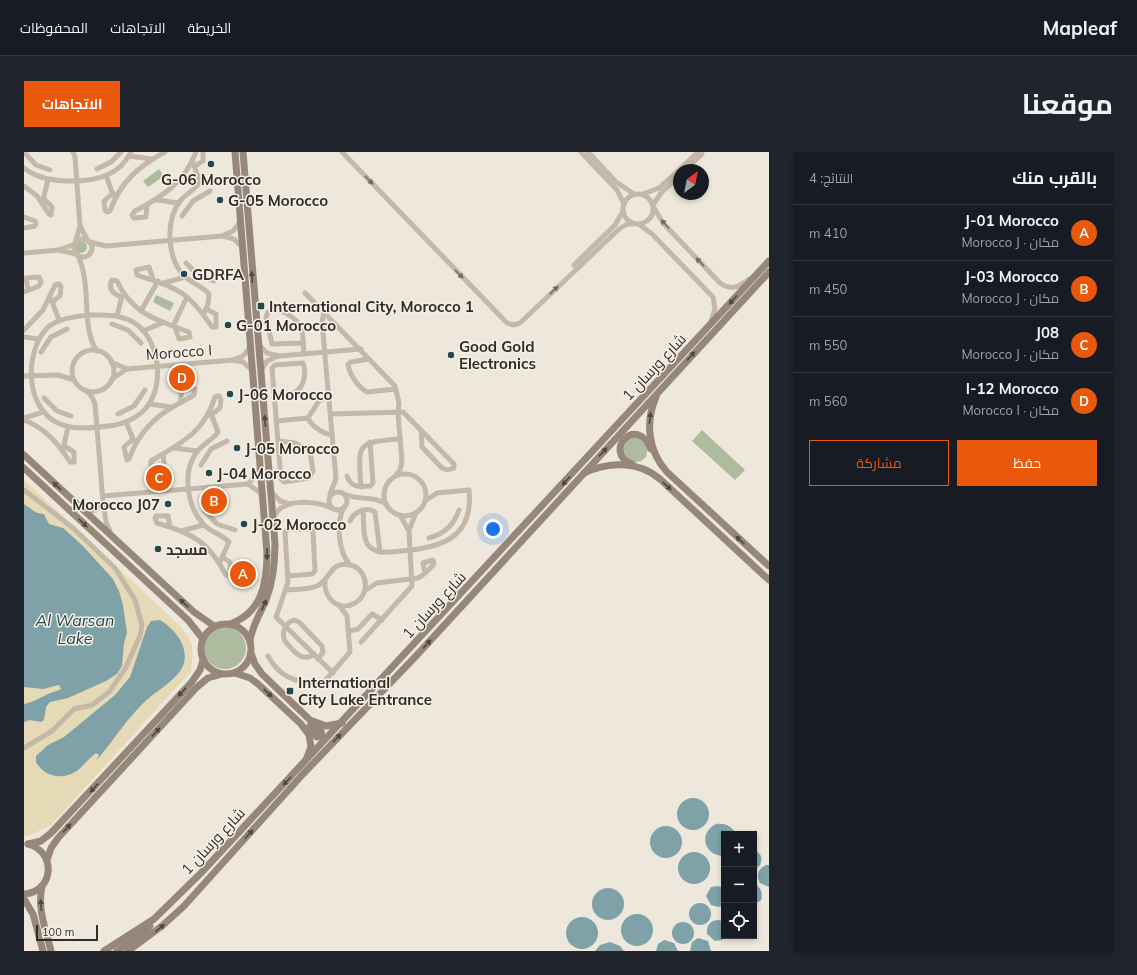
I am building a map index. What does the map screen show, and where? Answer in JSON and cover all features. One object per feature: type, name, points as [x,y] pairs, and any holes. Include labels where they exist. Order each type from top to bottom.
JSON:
[{"type":"street","points":[[24,152],[36,165],[50,170]]},
{"type":"street","points":[[97,168],[115,159],[121,152]]},
{"type":"street","points":[[147,205],[157,200],[177,183],[196,152]]},
{"type":"street","points":[[195,166],[203,160],[203,152]]},
{"type":"street","points":[[235,152],[247,296],[254,345],[261,372],[275,544],[273,572],[268,594],[253,627],[250,641],[251,653],[255,664],[262,674],[313,722],[323,726],[331,726],[343,722]]},
{"type":"street","points":[[26,844],[41,841],[51,833],[191,683],[200,670],[203,660],[201,650],[203,639],[209,630],[214,626],[230,624],[242,620],[253,610],[263,588],[267,553],[253,370],[254,311],[242,152]]},
{"type":"street","points":[[342,152],[501,317],[511,325],[520,323],[619,228],[628,224],[637,224],[650,219],[654,206],[661,193],[673,182]]},
{"type":"street","points":[[581,152],[615,184],[634,194],[643,194],[659,188],[673,175]]},
{"type":"street","points":[[588,152],[615,184],[624,204]]},
{"type":"street","points":[[106,175],[114,196],[130,175],[151,159],[162,153]]},
{"type":"street","points":[[690,164],[700,153]]},
{"type":"street","points":[[686,164],[700,153]]},
{"type":"street","points":[[75,154],[80,226],[74,248],[84,270],[90,336],[97,351]]},
{"type":"street","points":[[24,168],[31,173],[48,180],[77,180],[106,175],[122,165],[130,154],[151,159]]},
{"type":"street","points":[[115,159],[122,165]]},
{"type":"street","points":[[158,281],[187,297],[205,311],[208,294],[185,277],[173,257],[170,241],[171,224],[179,203],[200,182],[192,160]]},
{"type":"street","points":[[31,173],[36,165]]},
{"type":"street","points":[[236,169],[241,188],[242,190],[245,188]]},
{"type":"street","points":[[24,186],[43,201],[48,180]]},
{"type":"street","points":[[182,216],[193,201],[210,191]]},
{"type":"street","points":[[187,194],[193,201]]},
{"type":"street","points":[[574,265],[615,225],[623,211],[624,204],[628,198],[634,194]]},
{"type":"street","points":[[643,194],[649,198],[663,223],[723,285],[733,288],[740,286],[763,267]]},
{"type":"street","points":[[157,200],[179,203]]},
{"type":"street","points":[[623,211],[628,220],[652,234],[712,297],[715,309],[707,329]]},
{"type":"street","points":[[24,217],[35,220],[36,224],[35,226],[24,228]]},
{"type":"street","points":[[24,253],[58,250],[75,244],[81,239],[106,246],[222,236],[233,231],[240,221]]},
{"type":"street","points":[[80,226],[92,247],[84,270]]},
{"type":"street","points":[[222,236],[234,239],[243,248]]},
{"type":"street","points":[[58,250],[82,257],[106,246]]},
{"type":"street","name":"شارع ورسان 1","points":[[104,951],[154,919],[201,873],[306,762],[769,261]]},
{"type":"street","points":[[186,263],[199,276],[214,281]]},
{"type":"street","name":"شارع ورسان 1","points":[[128,951],[162,926],[184,906],[303,774],[443,627],[769,272]]},
{"type":"street","points":[[193,283],[199,276]]},
{"type":"street","points":[[158,281],[185,277]]},
{"type":"street","points":[[141,311],[158,281]]},
{"type":"street","points":[[305,293],[361,349],[396,389],[399,403],[398,411],[402,462],[400,470],[385,489],[384,497],[386,504],[392,511],[400,515],[408,515],[416,512]]},
{"type":"street","points":[[117,316],[122,295],[141,311],[162,323],[174,327],[187,297]]},
{"type":"street","points":[[247,296],[250,296],[254,311]]},
{"type":"street","points":[[24,330],[41,313],[51,300],[59,320]]},
{"type":"street","points":[[303,343],[272,344],[266,317],[268,312],[272,310],[281,311],[291,317],[301,328],[303,343],[304,354]]},
{"type":"street","points":[[324,312],[322,322],[336,479],[347,499],[339,522]]},
{"type":"street","points":[[88,315],[117,316],[132,322],[143,331],[153,349],[157,365],[156,384],[150,404],[141,413],[126,422],[97,427],[68,427],[53,420],[43,412],[33,395],[26,376],[30,356],[36,339],[44,330],[59,320],[88,315]]},
{"type":"street","points":[[128,330],[132,322]]},
{"type":"street","points":[[143,331],[162,323]]},
{"type":"street","points":[[112,324],[128,330],[141,343]]},
{"type":"street","points":[[41,352],[51,337],[67,328]]},
{"type":"street","points":[[44,330],[51,337]]},
{"type":"street","points":[[90,336],[84,352],[75,360],[72,368],[74,380],[79,387],[92,397],[95,404],[103,499],[106,522],[112,536]]},
{"type":"street","points":[[24,337],[36,339]]},
{"type":"street","points":[[254,345],[267,353],[279,356]]},
{"type":"street","name":"Morocco I","points":[[233,360],[243,356],[254,345]]},
{"type":"street","points":[[261,372],[267,361],[279,356],[361,349]]},
{"type":"street","points":[[84,352],[97,351],[105,354],[114,368],[112,379],[108,386],[102,390],[87,392]]},
{"type":"street","points":[[369,359],[351,362],[348,364],[351,374],[359,385],[367,392],[396,389]]},
{"type":"street","name":"Morocco I","points":[[112,379],[127,369],[157,365],[233,360],[243,362],[253,370]]},
{"type":"street","name":"Morocco I","points":[[111,362],[127,369]]},
{"type":"street","points":[[274,398],[292,395],[304,382],[306,378],[303,363],[275,364],[272,366],[274,398],[276,421],[282,480],[289,482],[308,478],[312,470],[310,452],[295,443],[278,440]]},
{"type":"street","points":[[58,375],[72,368]]},
{"type":"street","points":[[26,376],[58,375],[74,380]]},
{"type":"street","points":[[657,459],[650,434],[649,421],[652,406],[661,389]]},
{"type":"street","points":[[95,404],[102,390]]},
{"type":"street","points":[[118,414],[134,406],[145,390]]},
{"type":"street","points":[[308,418],[319,401],[329,395]]},
{"type":"street","points":[[44,398],[57,412],[71,416]]},
{"type":"street","points":[[126,422],[134,442],[152,422],[180,402]]},
{"type":"street","points":[[150,404],[171,407]]},
{"type":"street","points":[[134,406],[141,413]]},
{"type":"street","points":[[331,414],[398,411],[406,415],[421,430],[454,464],[454,467],[448,470],[442,468],[423,448],[421,430]]},
{"type":"street","points":[[24,419],[43,412]]},
{"type":"street","points":[[53,420],[57,412]]},
{"type":"street","points":[[163,454],[175,448],[197,430],[211,413],[218,432],[197,452],[189,469],[189,488],[192,506],[204,525],[212,532],[229,542],[221,559],[204,543],[182,531],[170,527]]},
{"type":"street","points":[[276,421],[308,418]]},
{"type":"street","points":[[308,418],[310,422],[322,432],[332,435]]},
{"type":"street","points":[[24,419],[44,431],[63,448],[68,427]]},
{"type":"street","points":[[769,566],[667,472],[657,459],[648,442],[642,436],[629,435],[623,440],[620,448],[624,460],[648,470],[660,479],[769,580]]},
{"type":"street","points":[[361,487],[359,455],[370,442],[400,439]]},
{"type":"street","points":[[201,465],[210,449],[227,441]]},
{"type":"street","points":[[347,476],[352,484],[361,487],[370,486],[374,482],[370,442]]},
{"type":"street","points":[[205,443],[210,449]]},
{"type":"street","points":[[175,448],[197,452]]},
{"type":"street","points":[[24,455],[194,612],[214,626]]},
{"type":"street","points":[[402,462],[412,475],[423,485],[437,493]]},
{"type":"street","points":[[581,475],[597,468],[614,465],[631,466],[648,470]]},
{"type":"street","points":[[24,468],[188,620],[203,639]]},
{"type":"street","points":[[248,484],[261,470]]},
{"type":"street","points":[[395,476],[404,474],[412,475]]},
{"type":"street","points":[[336,479],[328,500],[339,522],[342,554],[337,566]]},
{"type":"street","points":[[103,499],[189,488],[248,484],[263,495]]},
{"type":"street","points":[[423,485],[425,501]]},
{"type":"street","points":[[372,498],[385,489]]},
{"type":"street","points":[[24,490],[68,524],[119,572],[135,600],[142,624],[140,636],[125,670],[110,692],[92,705],[74,709],[48,734],[24,748]]},
{"type":"street","points":[[361,642],[411,588],[412,580],[410,550],[409,531],[416,512],[425,501],[437,493],[469,490],[467,516],[462,527],[454,536],[437,546],[410,550],[380,552],[370,547],[366,542],[363,510]]},
{"type":"street","points":[[271,491],[280,501],[293,504],[316,503],[338,510],[358,499],[372,498],[386,504]]},
{"type":"street","points":[[316,503],[335,492],[343,493],[358,499]]},
{"type":"street","points":[[85,512],[96,510],[103,499]]},
{"type":"street","points":[[273,519],[281,508],[293,504]]},
{"type":"street","points":[[204,510],[217,524],[235,530]]},
{"type":"street","points":[[350,521],[356,512],[363,510],[372,510],[377,514],[380,552]]},
{"type":"street","points":[[429,538],[447,529],[454,521],[459,510]]},
{"type":"street","points":[[400,515],[409,531]]},
{"type":"street","points":[[212,532],[217,524]]},
{"type":"street","points":[[182,531],[204,525]]},
{"type":"street","points":[[288,576],[312,574],[315,571],[313,532],[311,529],[290,529],[286,532],[288,576],[286,590],[276,615],[285,626],[333,673]]},
{"type":"street","points":[[447,529],[454,536]]},
{"type":"street","points":[[342,554],[350,565],[359,570],[364,576],[377,583]]},
{"type":"street","points":[[327,596],[325,591],[325,580],[329,571],[337,566],[350,565]]},
{"type":"street","points":[[347,616],[365,591],[377,583],[412,580],[425,573]]},
{"type":"street","points":[[364,576],[365,591]]},
{"type":"street","points":[[286,590],[313,587],[325,580]]},
{"type":"street","points":[[268,656],[277,668],[293,680],[320,684],[333,673],[350,652],[347,616],[339,605],[313,587]]},
{"type":"street","points":[[339,605],[347,606],[355,604]]},
{"type":"street","points":[[349,631],[358,629],[372,614],[382,620]]},
{"type":"street","points":[[292,620],[299,622],[322,646],[323,652],[316,657],[303,657],[284,641],[283,634],[285,626],[292,620]]},
{"type":"street","points":[[230,624],[241,628],[250,641]]},
{"type":"street","points":[[235,673],[244,666],[251,653]]},
{"type":"street","points":[[203,660],[212,670],[222,674]]},
{"type":"street","points":[[47,860],[51,848],[58,838],[197,687],[208,678],[222,674],[235,673],[250,678],[258,684],[304,728],[310,738],[311,747],[306,762]]},
{"type":"street","points":[[292,716],[305,725],[316,736],[320,737],[322,732],[311,724],[305,715]]},
{"type":"street","points":[[26,844],[40,850],[47,860],[49,871],[42,886],[40,899],[41,911],[51,951]]},
{"type":"street","points":[[24,894],[32,893],[42,886]]},
{"type":"street","points":[[24,899],[33,914],[43,951]]},
{"type":"street","points":[[117,951],[144,932],[154,919]]},
{"type":"street","points":[[40,951],[41,941]]},
{"type":"street","points":[[49,942],[55,951]]},
{"type":"green space","points":[[159,169],[164,176],[148,187],[143,181]]},
{"type":"green space","points":[[81,241],[85,243],[87,247],[85,251],[81,253],[77,251],[75,247],[77,243]]},
{"type":"green space","points":[[156,295],[174,303],[170,311],[153,302]]},
{"type":"green space","points":[[702,430],[745,470],[735,480],[692,441]]},
{"type":"green space","points":[[638,437],[648,448],[646,457],[641,461],[632,463],[622,451],[627,439]]},
{"type":"green space","points":[[225,627],[240,633],[246,648],[240,663],[225,669],[210,663],[204,648],[210,633]]},
{"type":"sand","points":[[24,480],[180,626],[188,637],[192,647],[193,657],[191,671],[52,824],[31,835],[24,836]]},
{"type":"water","name":"Al Warsan Lake","points":[[24,504],[37,513],[44,514],[49,524],[63,528],[82,545],[113,579],[119,591],[123,605],[127,633],[124,643],[122,666],[117,674],[106,681],[68,698],[50,702],[46,707],[44,720],[41,722],[30,720],[24,722],[24,704],[61,689],[59,685],[43,689],[24,687]]},
{"type":"water","points":[[160,620],[171,628],[183,645],[185,659],[181,670],[173,679],[142,704],[96,761],[99,755],[96,753],[78,770],[66,776],[54,776],[44,771],[36,762],[36,756],[48,745],[64,737],[115,695],[130,677],[147,627],[151,621]]},
{"type":"water","points":[[690,798],[696,798],[706,805],[709,814],[708,820],[702,827],[696,830],[690,830],[680,823],[677,817],[677,811],[684,801]]},
{"type":"water","points":[[716,824],[722,824],[728,826],[734,831],[721,831],[721,856],[711,852],[706,843],[705,838],[710,828]]},
{"type":"water","points":[[663,826],[669,826],[679,833],[682,842],[681,848],[675,855],[669,858],[663,858],[653,851],[650,845],[650,839],[657,829]]},
{"type":"water","points":[[691,852],[697,852],[707,859],[710,868],[709,874],[703,881],[697,884],[691,884],[681,877],[678,871],[678,865],[685,855]]},
{"type":"water","points":[[757,852],[760,854],[761,858],[760,865],[757,868]]},
{"type":"water","points":[[766,865],[769,865],[769,887],[760,883],[758,877],[758,872]]},
{"type":"water","points":[[757,886],[761,890],[761,900],[757,903]]},
{"type":"water","points":[[711,887],[721,887],[721,906],[718,907],[711,905],[706,896]]},
{"type":"water","points":[[605,888],[611,888],[621,895],[624,904],[623,910],[617,917],[611,920],[605,920],[595,913],[592,907],[592,901],[599,891]]},
{"type":"water","points":[[700,903],[708,906],[711,914],[708,922],[700,925],[692,922],[689,914],[692,906]]},
{"type":"water","points":[[634,914],[640,914],[650,921],[653,930],[652,936],[646,943],[640,946],[634,946],[624,939],[621,933],[621,927],[628,917]]},
{"type":"water","points":[[579,917],[585,917],[595,924],[598,933],[597,939],[591,946],[585,949],[579,949],[569,942],[566,936],[566,930],[573,920]]},
{"type":"water","points":[[716,920],[721,921],[721,939],[723,939],[715,941],[707,934],[707,928],[711,922]]},
{"type":"water","points":[[683,922],[691,925],[694,933],[691,941],[683,944],[675,941],[672,933],[675,925]]},
{"type":"water","points":[[698,938],[708,941],[711,951],[690,951],[692,942]]},
{"type":"water","points":[[664,940],[674,943],[678,951],[656,951],[658,944]]},
{"type":"water","points":[[610,942],[620,946],[624,951],[595,951],[600,945]]},
{"type":"place","name":"G-06 Morocco","points":[[211,164]]},
{"type":"place","name":"G-05 Morocco","points":[[220,200]]},
{"type":"place","name":"GDRFA","points":[[184,274]]},
{"type":"place","name":"International City, Morocco 1","points":[[261,306]]},
{"type":"place","name":"G-01 Morocco","points":[[228,325]]},
{"type":"place","name":"Good Gold Electronics","points":[[451,355]]},
{"type":"place","name":"I-12 Morocco","points":[[182,378]]},
{"type":"place","name":"J-06 Morocco","points":[[230,394]]},
{"type":"place","name":"J-05 Morocco","points":[[237,448]]},
{"type":"place","name":"J-04 Morocco","points":[[209,473]]},
{"type":"place","name":"J08","points":[[159,478]]},
{"type":"place","name":"J-03 Morocco","points":[[214,501]]},
{"type":"place","name":"Morocco J07","points":[[168,504]]},
{"type":"place","name":"J-02 Morocco","points":[[244,524]]},
{"type":"place","name":"مسجد","points":[[158,549]]},
{"type":"place","name":"J-01 Morocco","points":[[243,574]]},
{"type":"place","name":"International City Lake Entrance","points":[[290,691]]}]
